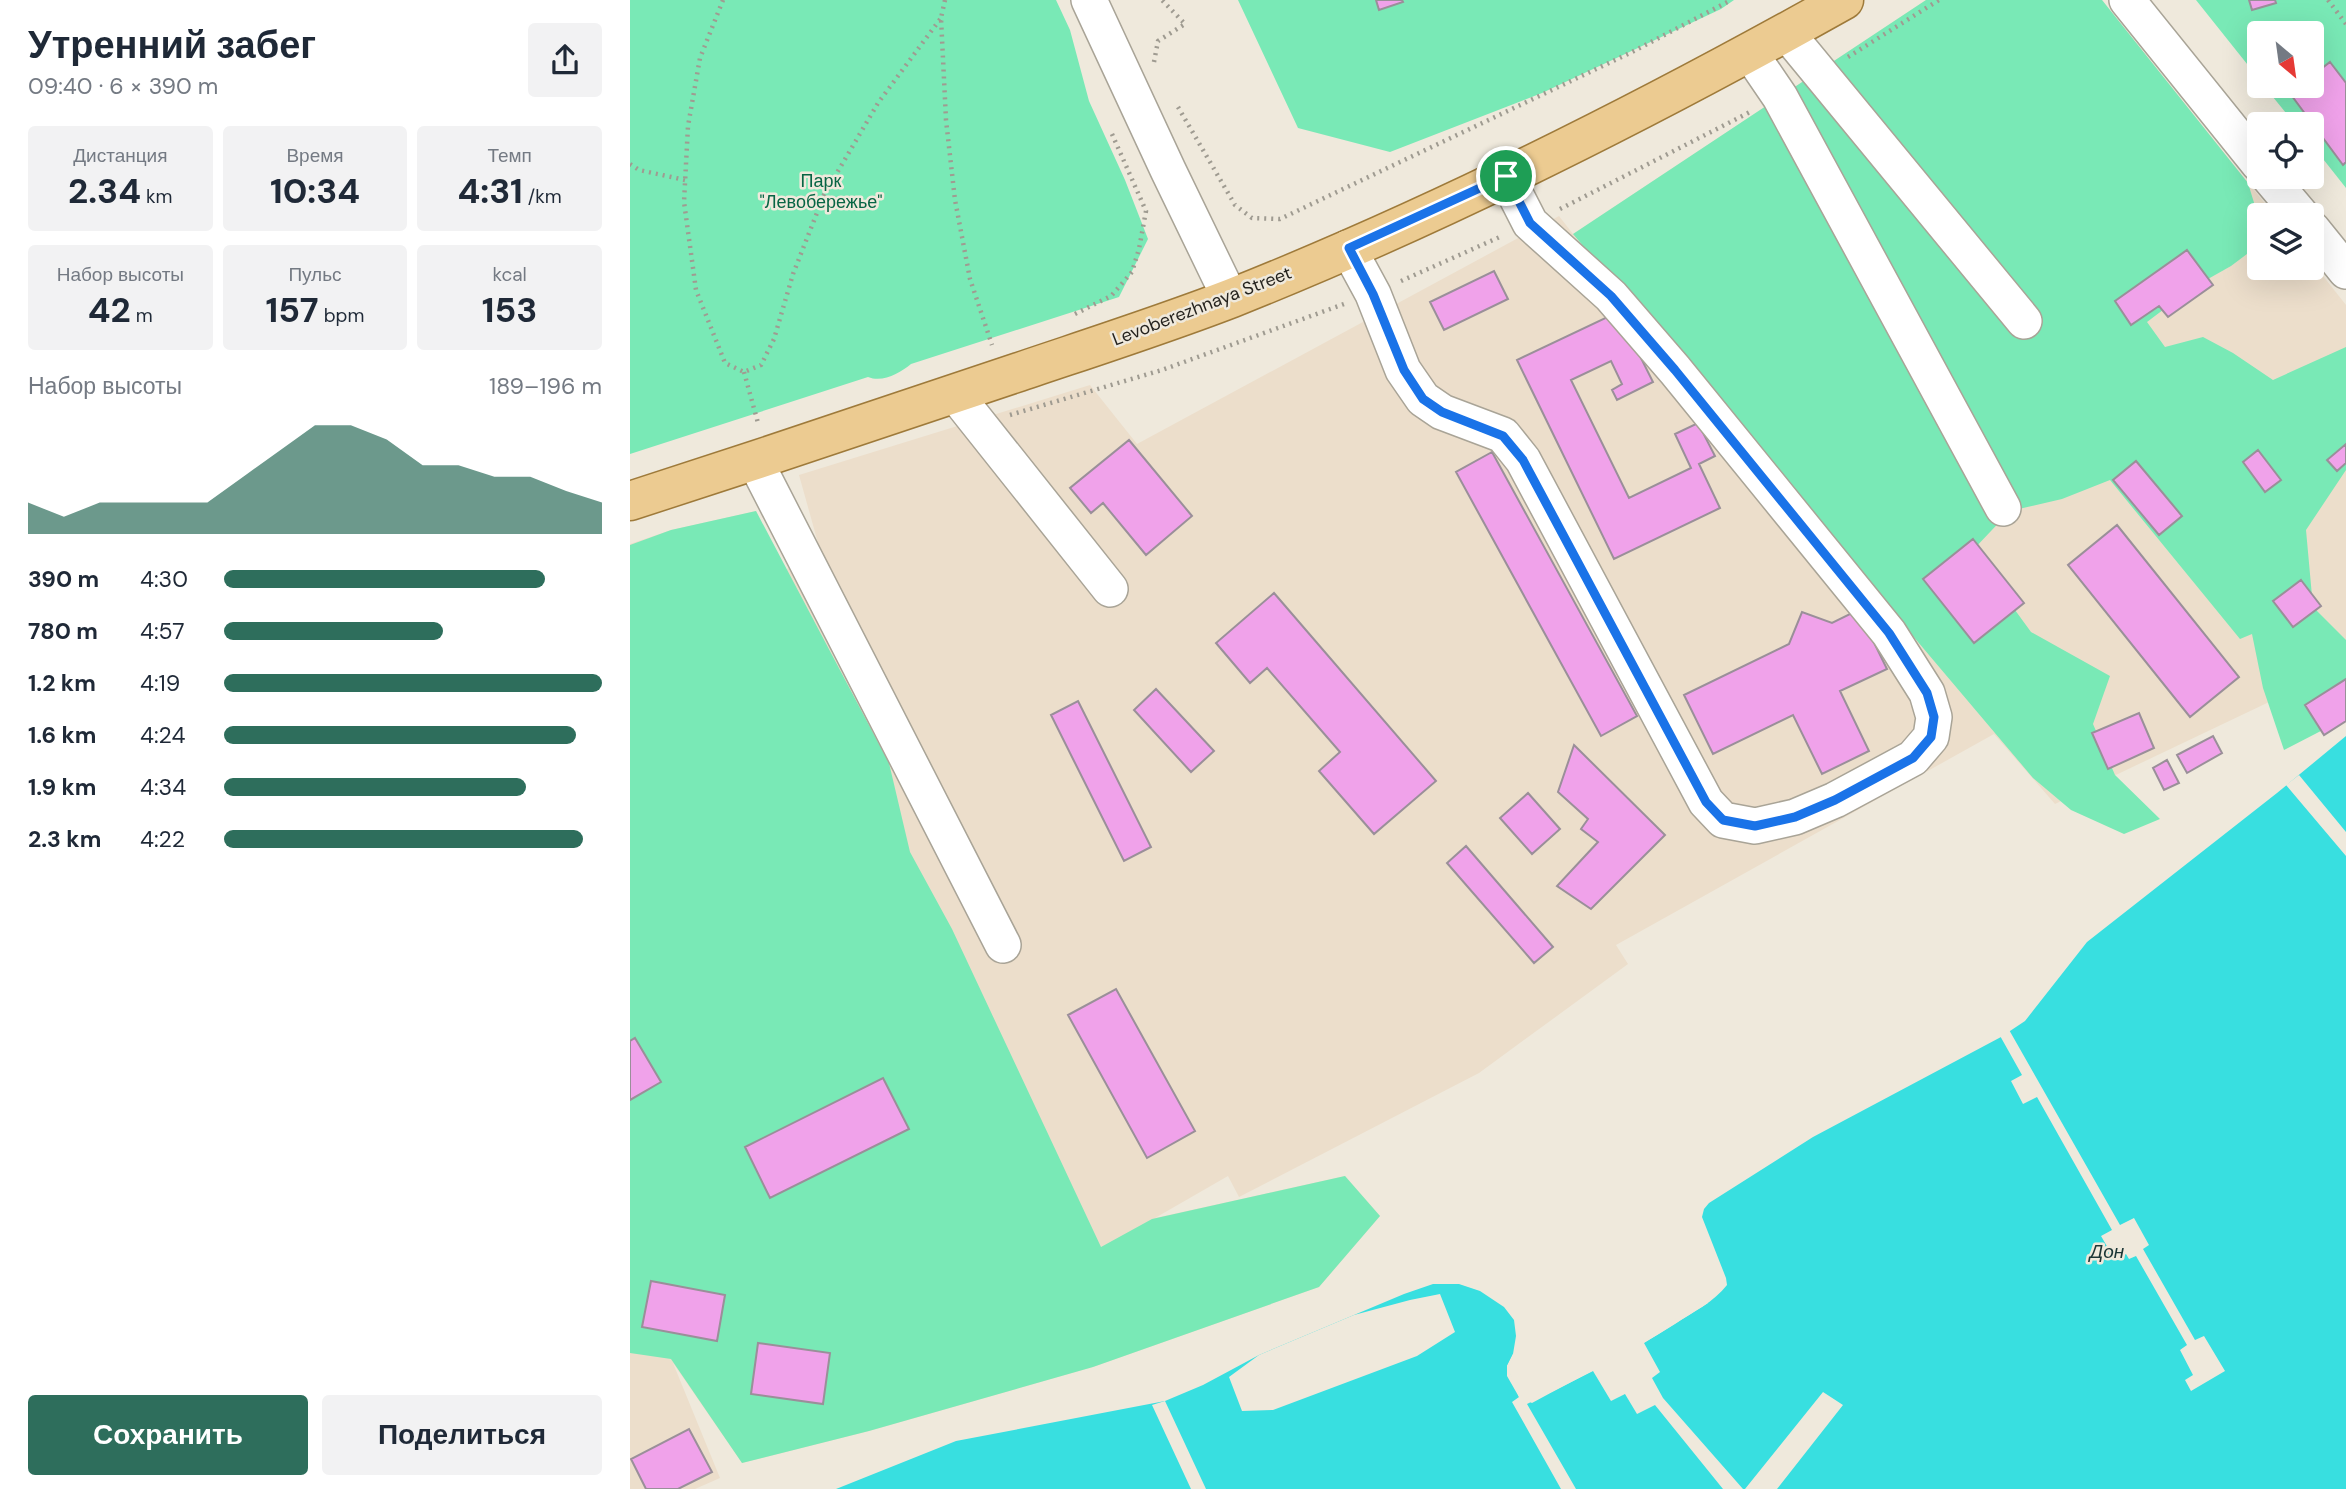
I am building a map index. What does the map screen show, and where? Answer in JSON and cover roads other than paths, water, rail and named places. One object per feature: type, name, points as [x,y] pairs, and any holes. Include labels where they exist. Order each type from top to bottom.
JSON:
[{"type":"main road","name":"Levoberezhnaya Street","points":[[630,501],[955,394],[1230,298],[1349,248],[1628,117],[1844,0]]},
{"type":"street","points":[[2126,0],[2247,149]]},
{"type":"street","points":[[1090,1],[1230,298]]},
{"type":"street","points":[[1786,32],[2024,321]]},
{"type":"street","points":[[1750,53],[1780,97],[2003,508]]},
{"type":"street","points":[[1349,248],[1373,294],[1404,370],[1423,399],[1442,412],[1503,436],[1523,460],[1706,802],[1723,820],[1755,826],[1795,817],[1835,800],[1913,758],[1931,737],[1934,717],[1927,693],[1889,633],[1675,370],[1611,296],[1530,223],[1506,176]]},
{"type":"street","points":[[2279,189],[2291,203]]},
{"type":"street","points":[[2324,244],[2346,271]]},
{"type":"street","points":[[955,394],[1110,589]]},
{"type":"street","points":[[755,461],[1003,945]]},
{"type":"water","name":"Дон","points":[[2346,736],[2346,1489],[836,1489],[956,1441],[1165,1401],[1203,1385],[1259,1355],[1433,1284],[1459,1284],[1480,1291],[1504,1307],[1514,1320],[1516,1336],[1513,1354],[1507,1366],[1519,1397],[1532,1403],[1658,1335],[1722,1291],[1727,1285],[1726,1278],[1702,1217],[1709,1203],[1813,1137],[2001,1037],[2025,1021],[2087,942]]},
{"type":"park label","name":"Парк \"Левобережье\"","points":[[821,191]]}]
